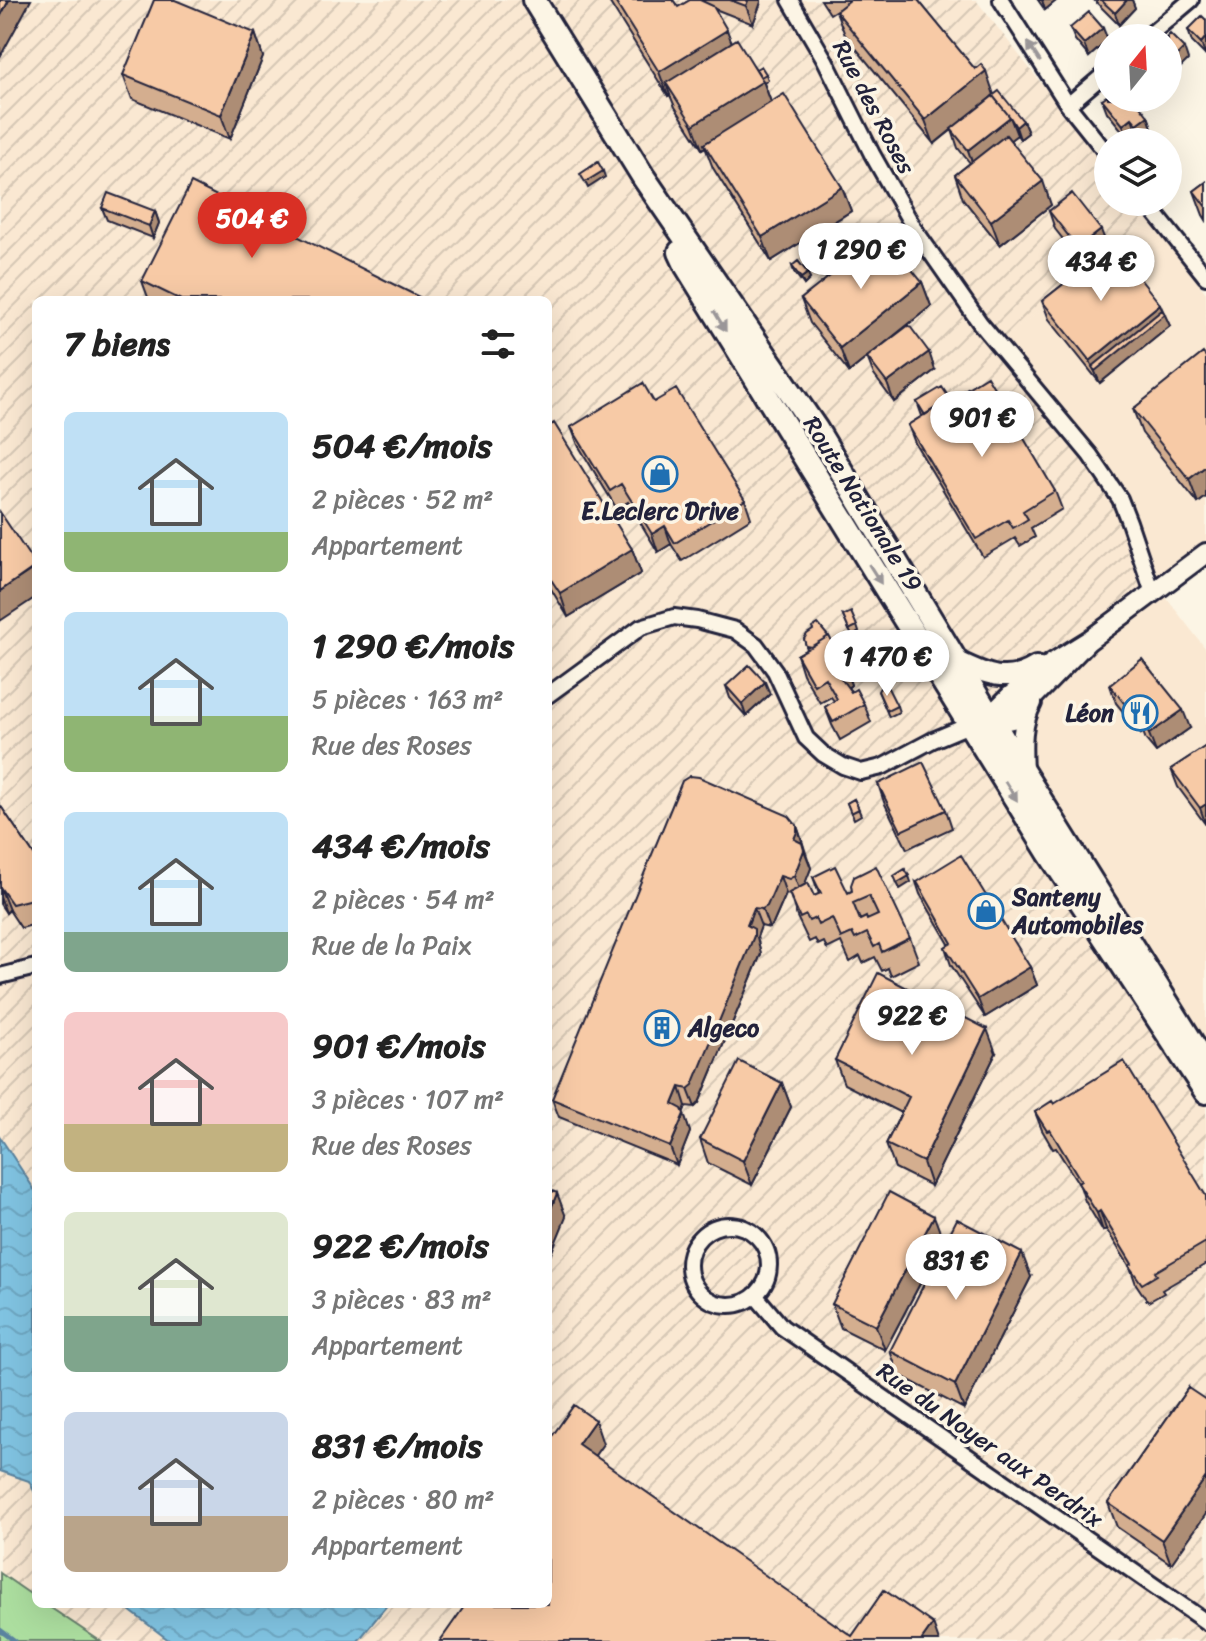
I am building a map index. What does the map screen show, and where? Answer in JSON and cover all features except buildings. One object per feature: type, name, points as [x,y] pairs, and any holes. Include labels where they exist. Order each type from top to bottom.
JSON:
[{"type":"main road","name":"Route Nationale 19","points":[[534,0],[644,178],[816,429],[956,660],[980,720],[1023,772],[1206,1065]]},
{"type":"main road","name":"Route Nationale 19","points":[[644,178],[687,267],[980,720],[1049,853],[1206,1092]]},
{"type":"street","name":"Rue des Roses","points":[[790,0],[915,230],[980,323],[1090,455],[1120,499],[1153,593]]},
{"type":"street","points":[[1001,0],[1068,105],[1094,138]]},
{"type":"street","points":[[1163,24],[1191,0]]},
{"type":"street","points":[[1068,105],[1094,83]]},
{"type":"street","points":[[1157,216],[1206,277]]},
{"type":"street","points":[[552,691],[641,627],[674,617],[735,630],[756,645],[775,671],[806,738],[823,754],[861,772],[882,767],[980,720],[1051,664],[1088,641],[1206,553]]},
{"type":"street","points":[[956,660],[979,672],[1015,676],[1061,649],[1088,641]]},
{"type":"street","points":[[980,720],[1012,719],[1088,641]]},
{"type":"street","points":[[1023,772],[1024,724],[1037,694]]},
{"type":"street","points":[[0,976],[32,968]]},
{"type":"street","points":[[725,1225],[742,1227],[756,1235],[766,1250],[769,1270],[762,1288],[755,1295],[733,1305],[716,1303],[702,1294],[692,1281],[689,1264],[692,1248],[702,1235],[725,1225]]},
{"type":"street","name":"Rue du Noyer aux Perdrix","points":[[755,1295],[782,1327],[1206,1622]]},
{"type":"shaded area","points":[[0,0],[976,0],[1094,150],[1094,216],[1146,216],[1148,219],[992,350],[1072,443],[1119,510],[1142,587],[1025,666],[989,695],[1206,1065],[1206,1641],[100,1641],[51,1608],[552,1608],[552,296],[32,296],[32,1595],[0,1573]]},
{"type":"shaded area","points":[[1148,219],[1206,293],[1206,563],[1164,595],[1206,649],[1206,1065],[988,695],[1025,666],[1072,443],[991,350]]},
{"type":"green space","points":[[0,1573],[32,1595],[32,1608],[51,1608],[100,1641],[0,1641]]},
{"type":"water","points":[[0,1137],[32,1186],[32,1487],[29,1481],[0,1471]]},
{"type":"water","points":[[126,1608],[385,1608],[358,1641],[170,1641]]},
{"type":"waterway","points":[[0,1630],[15,1641]]},
{"type":"place","name":"E.Leclerc Drive","points":[[660,474]]},
{"type":"place","name":"Léon","points":[[1140,713]]},
{"type":"place","name":"Santeny Automobiles","points":[[986,911]]},
{"type":"place","name":"Algeco","points":[[662,1028]]}]
